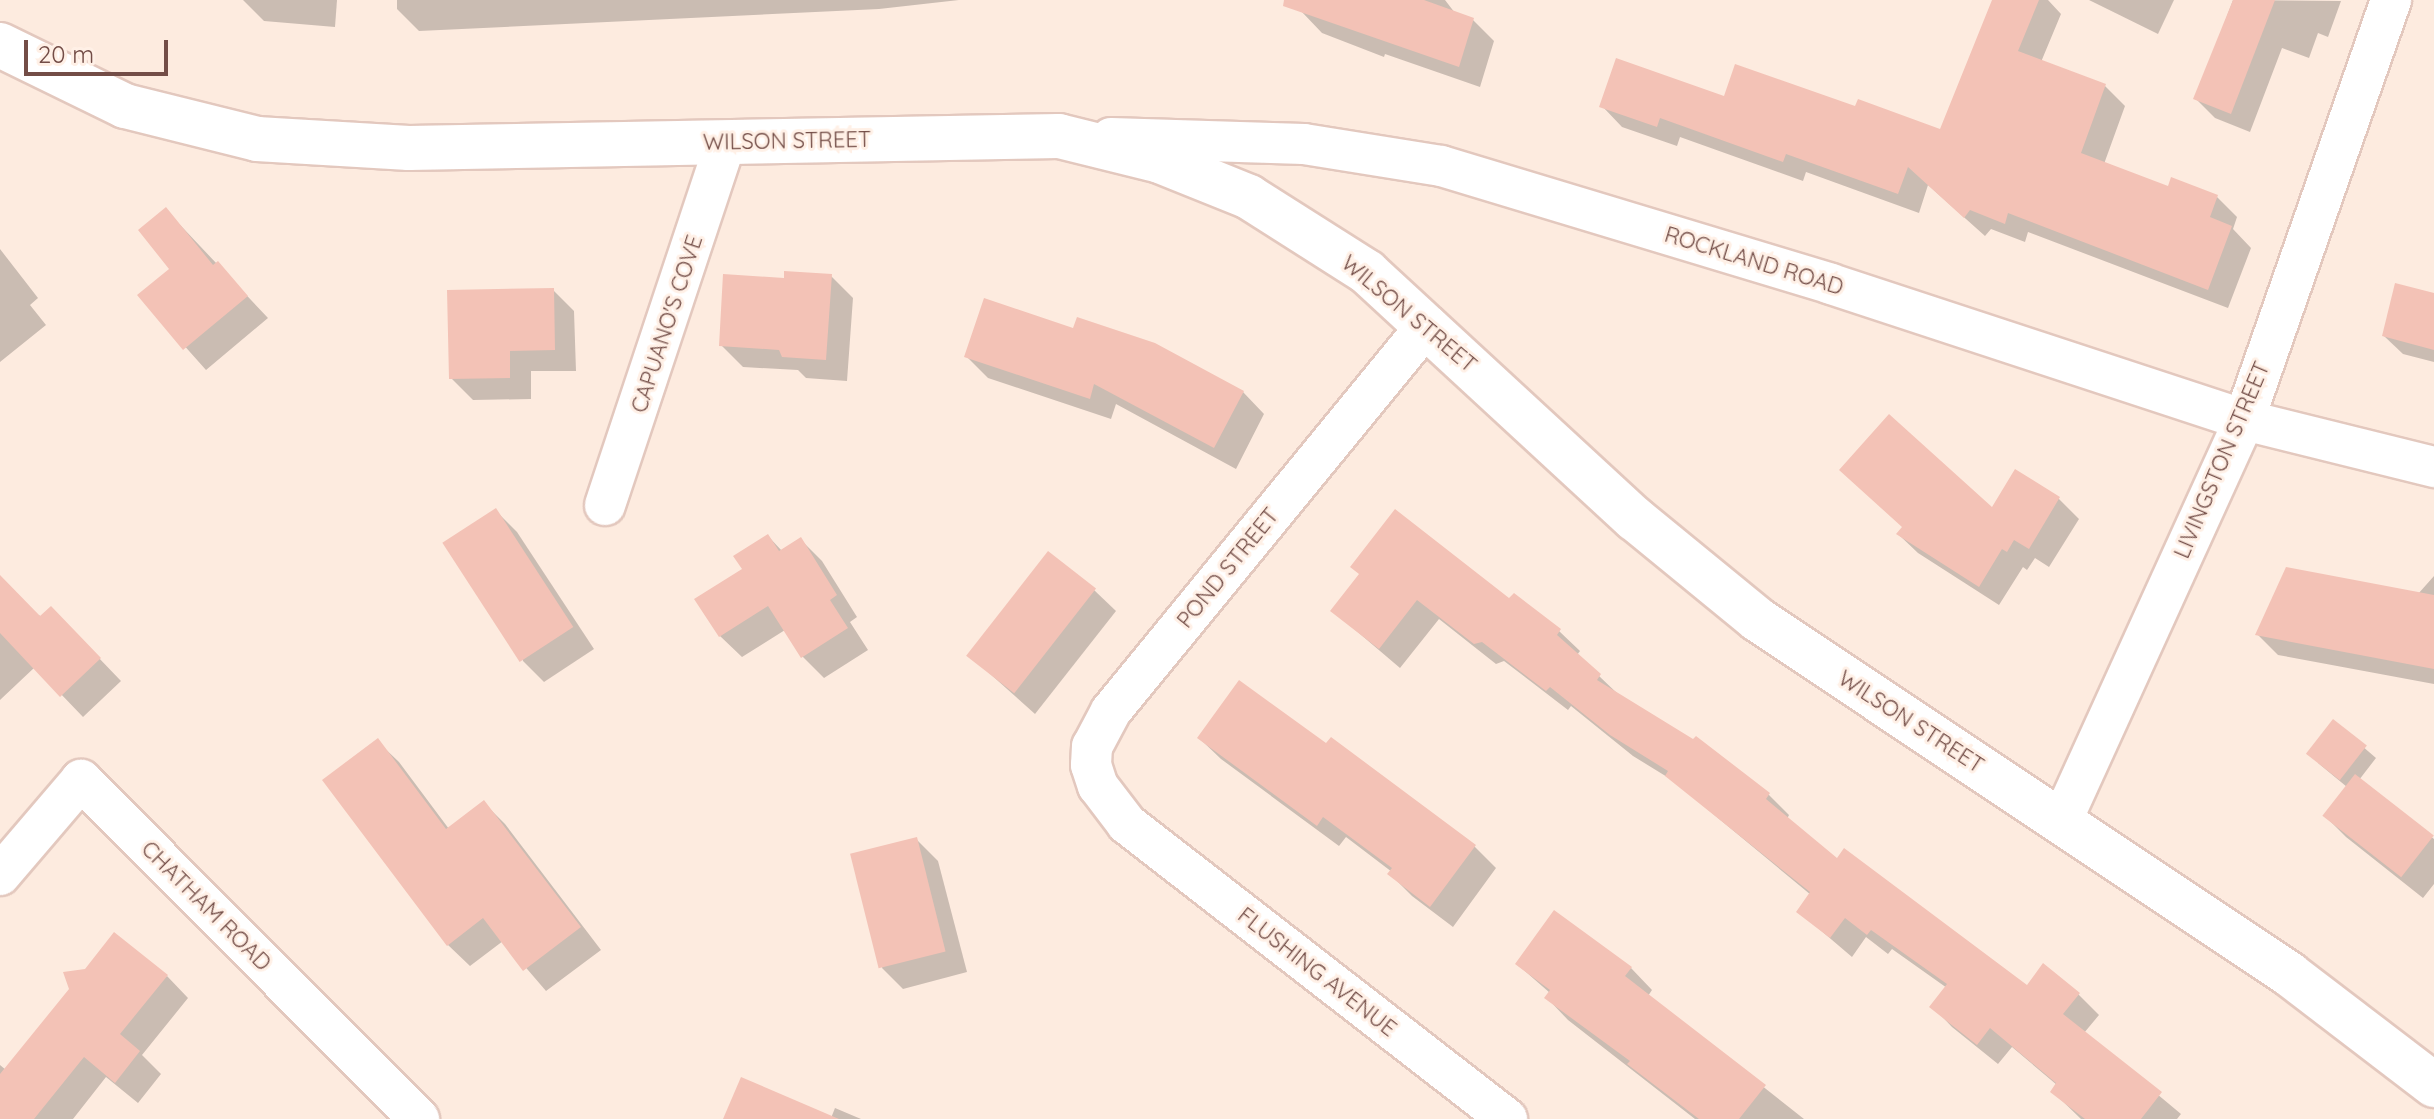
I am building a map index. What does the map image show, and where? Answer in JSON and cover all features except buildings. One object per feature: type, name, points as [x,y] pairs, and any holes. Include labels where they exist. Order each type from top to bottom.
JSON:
[{"type":"main road","name":"WILSON STREET","points":[[0,45],[125,106],[257,139],[409,148],[1059,136],[1160,161],[1249,197],[1367,272],[1635,519],[1757,619],[2289,974],[2434,1085]]},
{"type":"street","name":"LIVINGSTON STREET","points":[[2062,820],[2244,420],[2391,0]]},
{"type":"street","name":"ROCKLAND ROAD","points":[[1059,136],[1304,144],[1441,166],[1831,284],[2244,420],[2434,467]]},
{"type":"street","name":"CAPUANO'S COVE","points":[[605,505],[726,142]]},
{"type":"street","name":"POND STREET","points":[[1127,824],[1098,786],[1091,765],[1092,746],[1099,728],[1427,325]]},
{"type":"street","name":"CHATHAM ROAD","points":[[0,875],[81,780],[419,1119]]},
{"type":"street","name":"FLUSHING AVENUE","points":[[1127,824],[1507,1119]]}]
